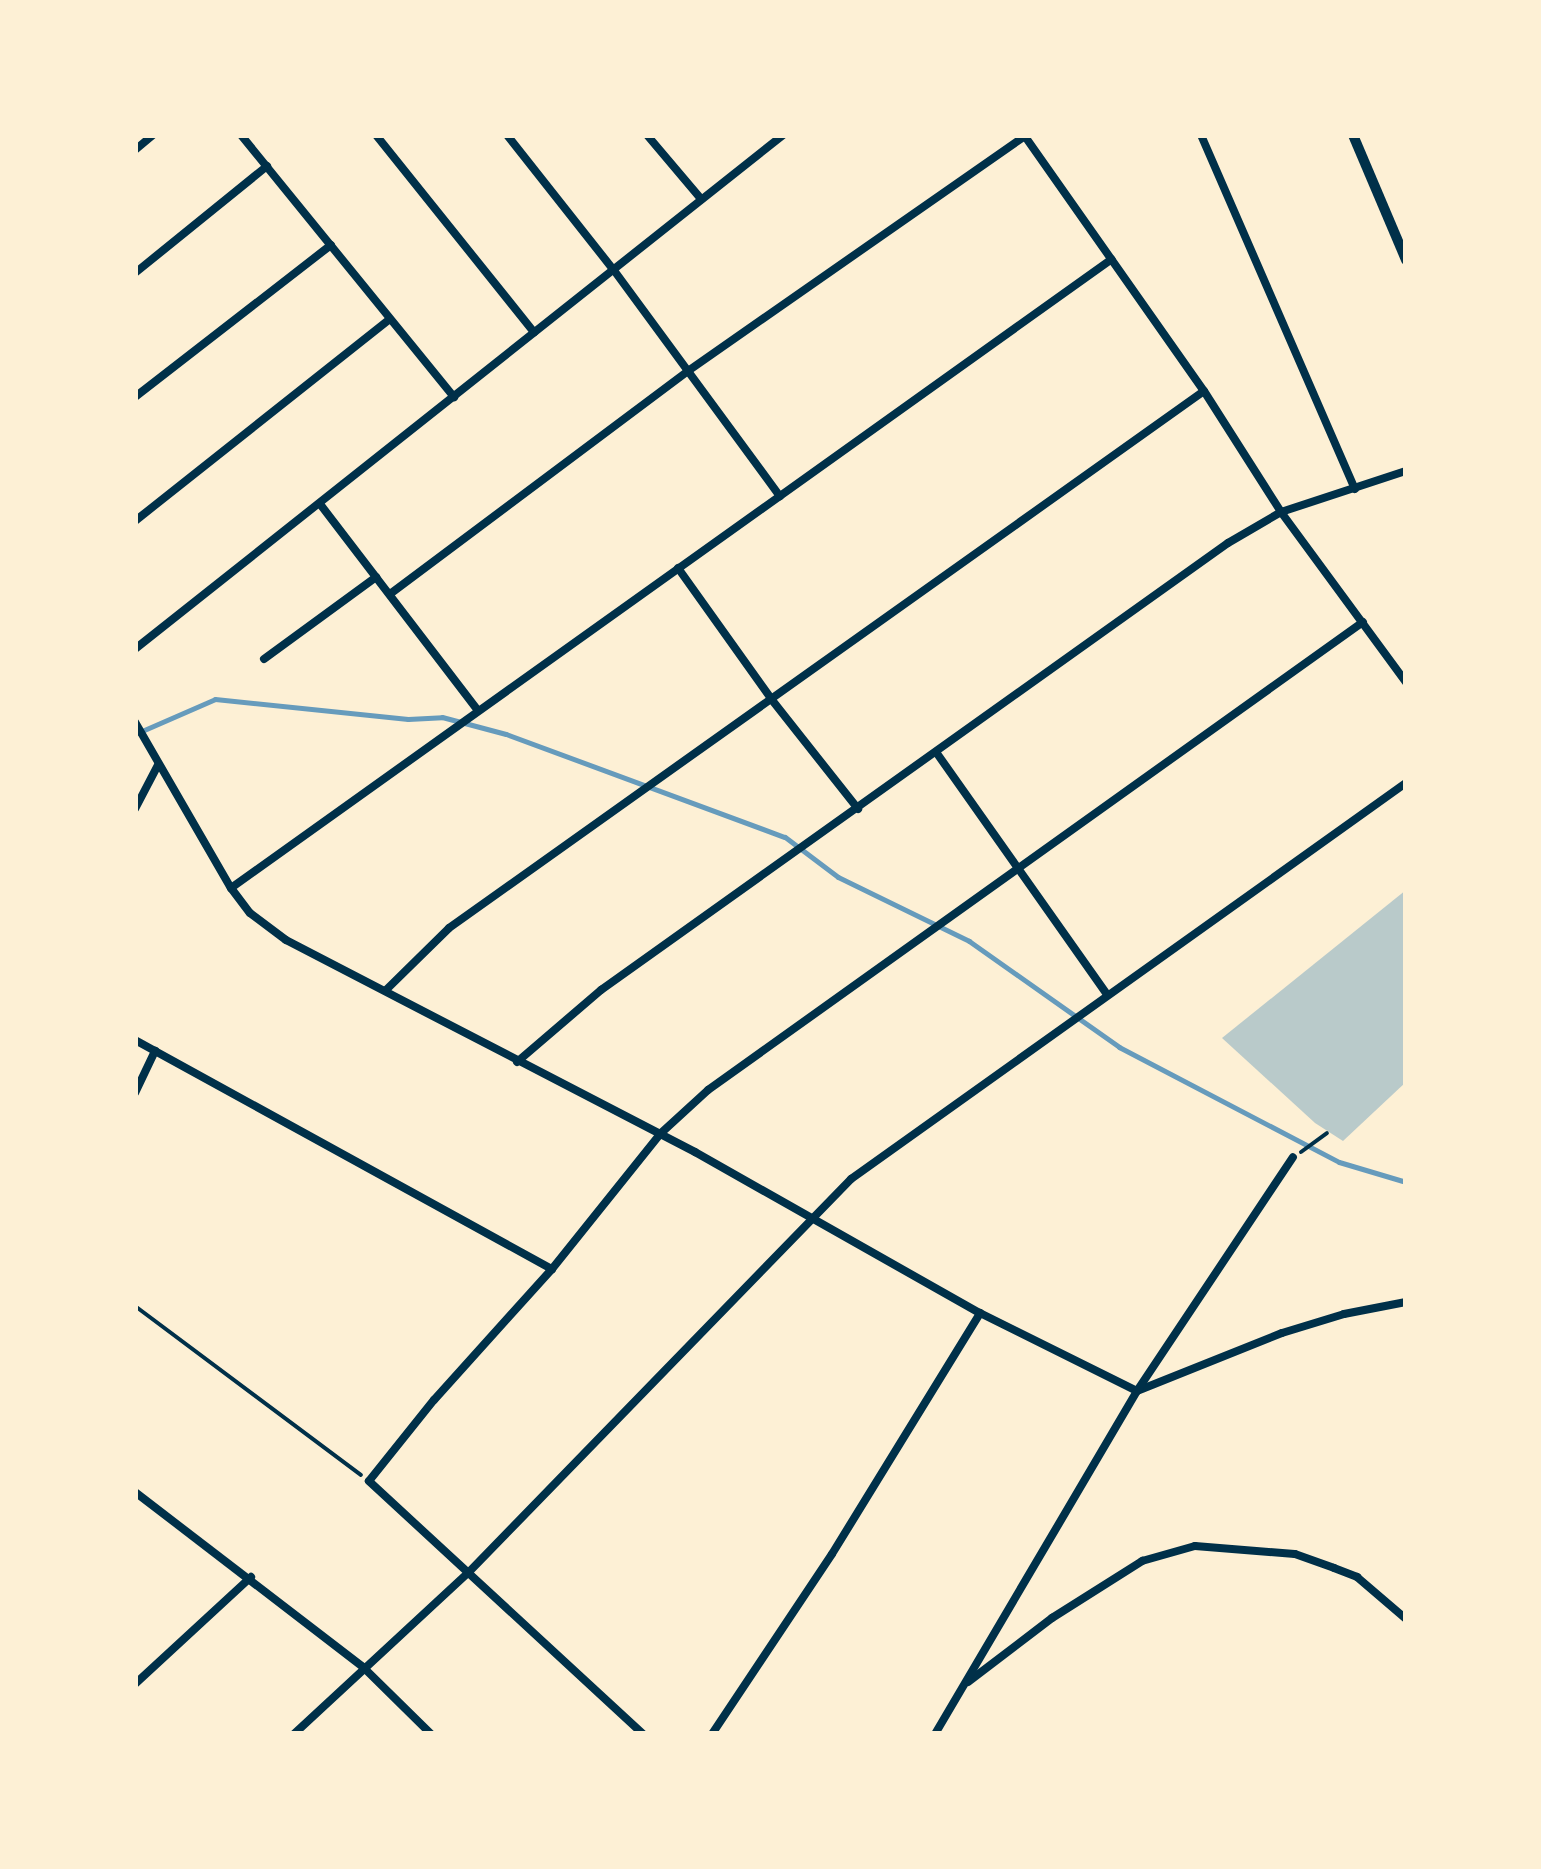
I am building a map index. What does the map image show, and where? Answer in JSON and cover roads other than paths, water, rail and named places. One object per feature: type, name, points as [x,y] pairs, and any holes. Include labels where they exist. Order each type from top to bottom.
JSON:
[{"type":"street","points":[[135,150],[153,135]]},
{"type":"street","points":[[241,135],[454,397]]},
{"type":"street","points":[[376,135],[534,332]]},
{"type":"street","points":[[507,135],[613,268],[780,496]]},
{"type":"street","points":[[647,135],[701,199]]},
{"type":"street","points":[[1201,135],[1355,489]]},
{"type":"street","points":[[1353,135],[1406,260]]},
{"type":"street","points":[[135,649],[779,136]]},
{"type":"street","points":[[390,594],[688,371],[1024,136],[1204,392],[1281,512],[1406,682]]},
{"type":"street","points":[[135,272],[268,166]]},
{"type":"street","points":[[135,397],[331,245]]},
{"type":"street","points":[[231,888],[1112,259]]},
{"type":"street","points":[[135,521],[390,318]]},
{"type":"street","points":[[386,990],[448,928],[1204,392]]},
{"type":"street","points":[[516,1062],[601,990],[1228,543],[1281,512],[1406,470]]},
{"type":"street","points":[[320,504],[476,713]]},
{"type":"street","points":[[678,568],[772,700],[858,810]]},
{"type":"street","points":[[264,658],[376,577]]},
{"type":"street","points":[[643,1734],[369,1481],[434,1400],[552,1269],[660,1134],[708,1090],[1362,622]]},
{"type":"street","points":[[135,722],[231,888],[250,913],[286,940],[660,1134],[980,1313],[1136,1390],[1282,1333],[1344,1314],[1406,1302]]},
{"type":"street","points":[[936,752],[1107,994]]},
{"type":"street","points":[[135,809],[157,762]]},
{"type":"street","points":[[294,1734],[466,1574],[814,1222],[851,1179],[1406,783]]},
{"type":"street","points":[[135,1040],[552,1269]]},
{"type":"street","points":[[135,1093],[155,1051]]},
{"type":"street","points":[[935,1734],[1136,1390],[1293,1158]]},
{"type":"street","points":[[712,1734],[832,1554],[980,1313]]},
{"type":"street","points":[[135,1492],[251,1577],[363,1667],[432,1734]]},
{"type":"street","points":[[964,1685],[1052,1618],[1142,1562],[1196,1546],[1295,1554],[1358,1577],[1406,1620]]},
{"type":"street","points":[[135,1684],[251,1577]]},
{"type":"street","points":[[135,1667],[145,1674]]},
{"type":"waterway","points":[[135,734],[215,699],[408,719],[442,717],[506,734],[785,837],[838,877],[969,941],[1119,1047],[1339,1162],[1406,1182]]}]
